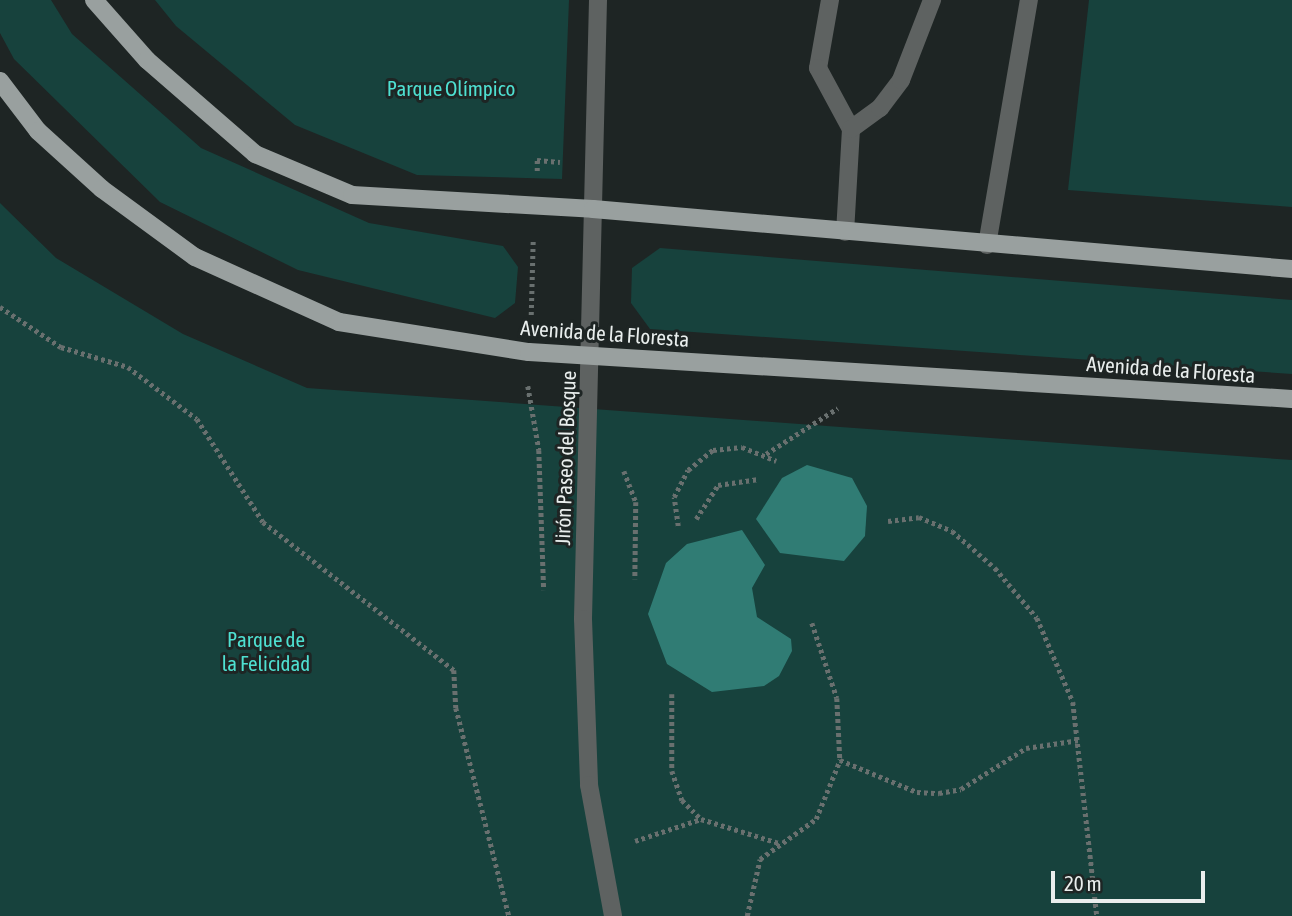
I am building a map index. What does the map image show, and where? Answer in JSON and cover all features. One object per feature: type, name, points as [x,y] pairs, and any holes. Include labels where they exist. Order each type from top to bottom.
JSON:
[{"type":"main road","points":[[94,0],[147,60],[254,154],[352,195],[593,209],[987,245],[1292,269]]},
{"type":"main road","name":"Avenida de la Floresta","points":[[0,81],[38,131],[102,189],[195,257],[253,287],[339,322],[529,352],[1292,399]]},
{"type":"street","name":"Jirón Paseo del Bosque","points":[[598,0],[583,619],[598,854],[613,916]]},
{"type":"street","points":[[830,0],[818,68],[851,129],[845,232]]},
{"type":"street","points":[[851,129],[880,108],[901,80],[932,0]]},
{"type":"street","points":[[987,245],[1029,0]]},
{"type":"path","points":[[527,389],[537,160]]},
{"type":"path","points":[[0,307],[61,346],[128,367],[197,419],[263,522],[454,670],[456,708],[509,916]]},
{"type":"path","points":[[765,454],[839,408]]},
{"type":"path","points":[[678,526],[674,497],[696,464],[713,450],[742,447],[765,454],[776,461]]},
{"type":"path","points":[[620,457],[636,502],[635,579]]},
{"type":"path","points":[[696,519],[719,485],[759,479]]},
{"type":"path","points":[[888,521],[919,517],[952,531],[995,568],[1037,618],[1062,665],[1079,740],[1081,817],[1097,916]]},
{"type":"path","points":[[747,916],[755,869],[779,843],[816,820],[840,760],[837,698],[811,623]]},
{"type":"path","points":[[672,694],[673,771],[682,800],[701,819],[779,843]]},
{"type":"path","points":[[840,760],[917,792],[939,793],[961,789],[1026,748],[1079,740]]},
{"type":"path","points":[[598,854],[701,819]]},
{"type":"green space","points":[[0,0],[51,0],[72,34],[201,148],[369,223],[503,246],[518,267],[515,303],[495,318],[298,270],[160,202],[14,59],[0,33]]},
{"type":"green space","name":"Parque Olímpico","points":[[155,0],[569,0],[562,179],[417,175],[295,125],[176,26]]},
{"type":"green space","points":[[1089,0],[1292,0],[1292,207],[1068,190]]},
{"type":"green space","name":"Parque de la Felicidad","points":[[0,203],[56,258],[183,334],[307,388],[1292,460],[1292,916],[0,916]]},
{"type":"green space","points":[[660,248],[1292,300],[1292,374],[650,329],[631,303],[632,268]]},
{"type":"water","points":[[807,465],[852,478],[867,506],[865,536],[844,561],[780,553],[756,519],[782,478]]},
{"type":"water","points":[[742,530],[765,565],[752,588],[757,617],[791,639],[792,651],[779,676],[764,686],[712,692],[667,664],[648,614],[666,563],[687,544]]}]
